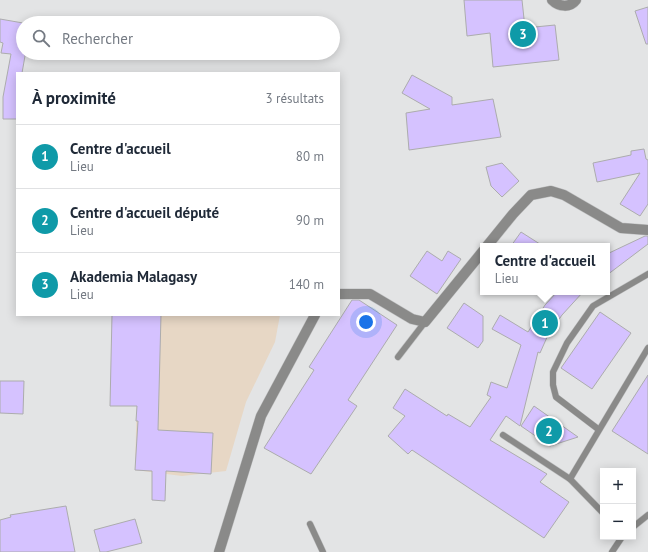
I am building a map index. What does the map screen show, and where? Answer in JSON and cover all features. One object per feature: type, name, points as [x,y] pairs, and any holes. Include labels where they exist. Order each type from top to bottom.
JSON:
[{"type":"street","points":[[552,0],[559,5],[565,6],[570,5],[576,0]]},
{"type":"street","points":[[489,243],[513,214],[531,196],[551,191],[564,195],[621,228],[648,230]]},
{"type":"street","points":[[340,294],[370,294],[412,319],[425,322],[480,255]]},
{"type":"street","points":[[218,552],[261,416],[314,316]]},
{"type":"lane","points":[[598,429],[556,398],[553,385],[553,372],[567,343],[593,306],[648,274]]},
{"type":"lane","points":[[398,357],[425,322]]},
{"type":"lane","points":[[570,478],[598,429],[648,348]]},
{"type":"lane","points":[[503,435],[570,478],[600,510]]},
{"type":"lane","points":[[636,525],[648,515]]},
{"type":"lane","points":[[310,524],[323,552]]},
{"type":"lane","points":[[612,552],[620,540]]},
{"type":"shaded area","points":[[139,316],[280,316],[275,342],[246,402],[226,471],[182,476],[135,470]]},
{"type":"building","points":[[464,0],[522,0],[525,28],[555,25],[559,60],[493,67],[490,33],[467,36]]},
{"type":"building","points":[[648,7],[648,44],[646,44],[635,11]]},
{"type":"building","points":[[0,19],[16,22],[16,60],[24,60],[22,72],[16,72],[16,119],[3,119],[3,97],[11,54],[1,53],[3,43],[0,42]]},
{"type":"building","points":[[412,75],[452,97],[452,105],[493,99],[501,137],[409,150],[406,113],[430,109],[402,93]]},
{"type":"building","points":[[644,149],[646,159],[648,160],[648,204],[640,216],[620,204],[640,173],[597,182],[593,163],[631,155],[631,151]]},
{"type":"building","points":[[502,163],[519,181],[502,197],[491,186],[486,167]]},
{"type":"building","points":[[521,232],[538,243],[513,243]]},
{"type":"building","points":[[648,236],[648,244],[610,273],[610,253]]},
{"type":"building","points":[[427,251],[442,261],[448,251],[461,259],[437,294],[410,276]]},
{"type":"building","points":[[554,295],[580,295],[562,315],[548,335],[540,353],[538,352],[520,426],[506,416],[490,440],[547,474],[540,482],[569,502],[544,538],[412,450],[408,454],[388,436],[405,416],[393,408],[405,389],[447,416],[448,414],[470,427],[491,397],[487,395],[491,382],[507,388],[521,345],[492,329],[500,315],[528,332],[545,305]]},
{"type":"building","points":[[352,300],[359,300],[397,325],[348,400],[357,406],[311,474],[264,448],[314,370],[309,367]]},
{"type":"building","points":[[464,303],[483,316],[483,341],[478,348],[447,328]]},
{"type":"building","points":[[600,312],[631,333],[592,389],[561,368]]},
{"type":"building","points":[[112,316],[161,316],[158,430],[213,433],[211,474],[166,471],[165,501],[152,500],[152,471],[135,470],[138,421],[136,421],[137,406],[110,406]]},
{"type":"building","points":[[648,375],[648,454],[612,431]]},
{"type":"building","points":[[0,381],[24,381],[23,414],[0,413]]},
{"type":"building","points":[[534,406],[578,437],[550,446],[521,426]]},
{"type":"building","points":[[66,506],[75,552],[0,552],[0,520],[11,517],[10,515]]},
{"type":"building","points":[[135,519],[142,543],[106,552],[100,552],[94,530]]},
{"type":"place","name":"Akademia Malagasy","points":[[523,34]]},
{"type":"place","name":"Centre d'accueil","points":[[545,323]]},
{"type":"place","name":"Centre d'accueil député","points":[[549,431]]}]
